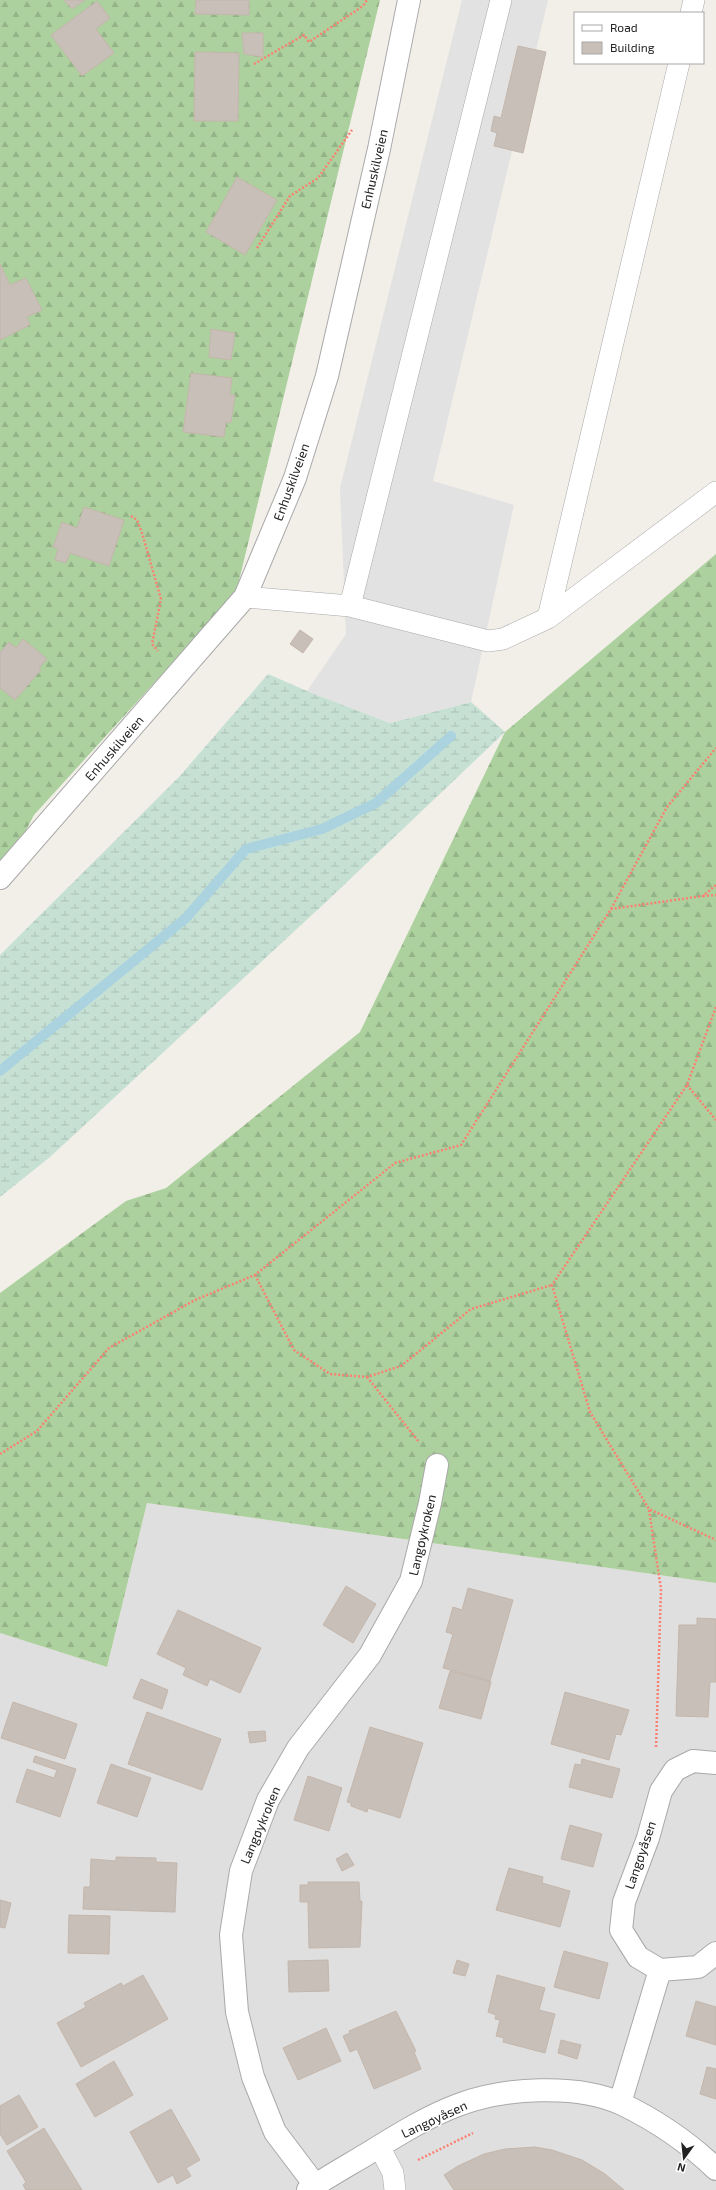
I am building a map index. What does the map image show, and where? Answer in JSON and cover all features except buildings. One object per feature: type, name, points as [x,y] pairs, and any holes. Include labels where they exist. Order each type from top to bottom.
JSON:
[{"type":"street","name":"Enhuskilveien","points":[[0,878],[245,597],[295,478],[327,376],[386,115],[409,0]]},
{"type":"street","name":"Langøykroken","points":[[311,2188],[275,2132],[253,2077],[237,2012],[231,1935],[241,1871],[268,1800],[298,1748],[370,1655],[411,1581],[430,1503],[437,1464]]},
{"type":"street","name":"Langøyåsen","points":[[660,1970],[638,1957],[621,1930],[624,1902],[648,1838],[661,1791],[675,1770],[692,1761],[716,1763]]},
{"type":"street","points":[[620,2104],[660,1970],[698,1967],[716,1953]]},
{"type":"street","name":"Langøyåsen","points":[[311,2188],[379,2146],[425,2120],[458,2105],[520,2090],[554,2090],[582,2094],[620,2104],[669,2130],[693,2147],[716,2169]]},
{"type":"lane","points":[[350,606],[501,0]]},
{"type":"lane","points":[[691,12],[694,0]]},
{"type":"lane","points":[[548,618],[679,64]]},
{"type":"lane","points":[[245,597],[350,606],[488,640],[503,639],[548,618],[716,492]]},
{"type":"lane","points":[[379,2146],[394,2182]]},
{"type":"path","points":[[254,64],[304,34],[309,42],[363,6],[367,0]]},
{"type":"path","points":[[257,248],[290,196],[318,178],[354,126],[386,115]]},
{"type":"path","points":[[131,516],[137,520],[142,533],[161,599],[152,644],[162,655]]},
{"type":"path","points":[[0,1454],[37,1431],[109,1348],[195,1300],[255,1275],[395,1163],[461,1145],[611,909],[667,807],[716,748]]},
{"type":"path","points":[[703,896],[716,885]]},
{"type":"path","points":[[611,909],[716,894]]},
{"type":"path","points":[[255,1275],[294,1350],[330,1374],[367,1377],[401,1366],[471,1309],[552,1285],[687,1085],[716,1007]]},
{"type":"path","points":[[687,1085],[716,1120]]},
{"type":"path","points":[[552,1285],[590,1412],[649,1510],[661,1589],[655,1765],[661,1791]]},
{"type":"path","points":[[367,1377],[437,1464]]},
{"type":"path","points":[[649,1510],[716,1540]]},
{"type":"path","points":[[394,2182],[456,2141],[480,2130]]},
{"type":"shaded area","points":[[462,0],[548,0],[433,481],[514,505],[471,702],[390,723],[307,691],[346,634],[340,488]]},
{"type":"shaded area","points":[[147,1503],[716,1583],[716,2190],[0,2190],[0,1633],[107,1667]]},
{"type":"green space","points":[[0,0],[380,0],[236,593],[34,815],[0,880]]},
{"type":"green space","points":[[716,554],[716,1583],[147,1503],[107,1667],[0,1633],[0,1293],[126,1201],[166,1188],[360,1032],[505,732]]},
{"type":"green space","points":[[268,674],[307,691],[390,723],[471,702],[505,732],[326,902],[50,1157],[0,1197],[0,955],[179,777]]},
{"type":"waterway","points":[[0,1071],[186,918],[246,849],[322,829],[376,803],[451,736]]}]
